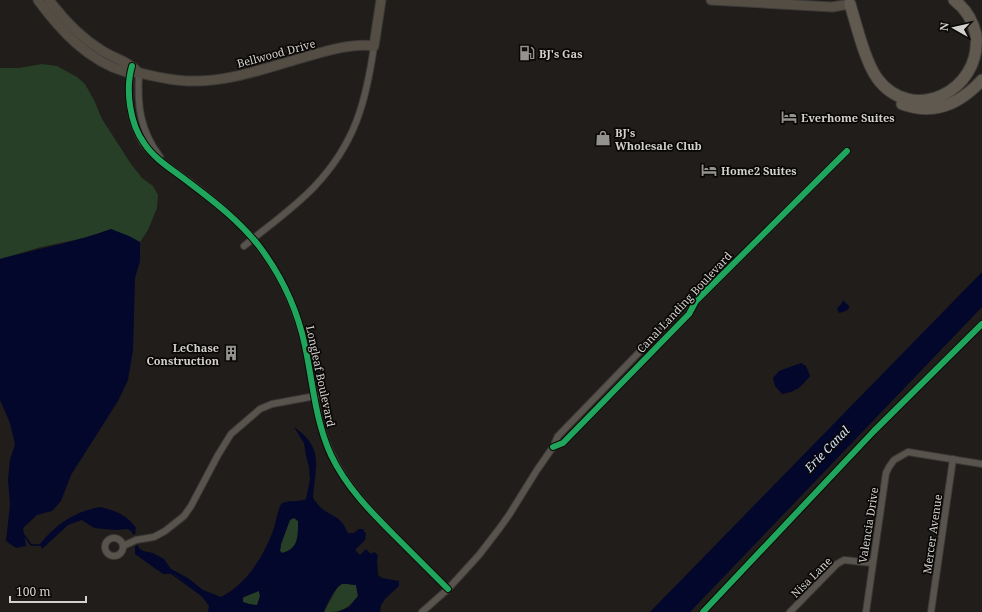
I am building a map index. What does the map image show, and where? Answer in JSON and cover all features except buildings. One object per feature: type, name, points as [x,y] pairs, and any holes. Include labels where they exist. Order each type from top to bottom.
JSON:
[{"type":"highway","points":[[846,2],[868,61],[877,78],[887,88],[898,95],[921,100],[939,97],[952,91],[965,79],[974,62],[977,43],[974,26],[965,11],[954,0]]},
{"type":"highway","points":[[846,2],[854,39],[869,74],[881,90],[897,102],[918,108],[944,106],[964,97],[982,80]]},
{"type":"street","name":"Bellwood Drive","points":[[38,0],[61,28],[82,47],[119,70],[134,71]]},
{"type":"street","name":"Bellwood Drive","points":[[49,0],[67,22],[87,40],[134,71],[152,77],[190,81],[212,80],[238,76],[333,50],[361,45],[374,46]]},
{"type":"street","points":[[244,246],[310,190],[338,157],[353,129],[363,105],[369,81],[381,0]]},
{"type":"street","points":[[711,0],[829,7],[846,2]]},
{"type":"street","name":"Longleaf Boulevard","points":[[134,71],[143,125],[155,149],[169,167],[225,211],[253,239],[277,273],[294,310],[306,347],[313,396],[320,426],[331,455],[345,479],[360,500],[448,590]]},
{"type":"street","name":"Canal Landing Boulevard","points":[[422,612],[448,590],[479,555],[509,515],[553,447],[558,436],[683,307],[696,301],[847,151]]},
{"type":"street","points":[[123,546],[136,540],[154,537],[165,531],[184,516],[231,434],[260,409],[272,404],[321,395]]},
{"type":"street","name":"Valencia Drive","points":[[866,612],[886,473],[889,467],[894,460],[908,452],[953,459]]},
{"type":"street","points":[[953,459],[982,464]]},
{"type":"street","name":"Mercer Avenue","points":[[931,612],[953,459]]},
{"type":"street","name":"Nisa Lane","points":[[790,612],[838,564],[844,560],[872,563]]},
{"type":"street","points":[[797,612],[798,604]]},
{"type":"green space","points":[[42,64],[57,66],[77,77],[85,84],[102,119],[131,164],[142,178],[153,186],[158,195],[157,208],[148,230],[137,244],[111,229],[89,237],[41,247],[0,259],[0,68],[19,68]]},
{"type":"green space","points":[[294,518],[298,521],[298,532],[295,545],[288,551],[282,553],[280,551],[281,544],[290,519]]},
{"type":"green space","points":[[342,584],[356,585],[358,596],[347,607],[340,611],[324,612],[337,588]]},
{"type":"green space","points":[[259,590],[260,596],[257,605],[243,602],[243,598]]},
{"type":"water","points":[[111,229],[140,242],[140,261],[135,278],[133,350],[128,380],[118,401],[71,475],[61,501],[52,511],[37,515],[23,528],[26,546],[16,548],[6,541],[10,505],[8,480],[10,460],[15,444],[10,423],[0,400],[0,259],[70,242]]},
{"type":"water","name":"Erie Canal","points":[[982,272],[982,307],[690,612],[650,612]]},
{"type":"water","points":[[843,300],[850,307],[846,311],[839,313],[837,308]]},
{"type":"water","points":[[801,363],[806,366],[810,376],[798,388],[791,392],[782,394],[775,386],[773,378],[779,371]]},
{"type":"water","points":[[294,427],[304,435],[314,451],[316,467],[313,498],[319,506],[340,520],[348,533],[354,533],[358,529],[363,529],[366,534],[365,540],[355,550],[360,555],[366,549],[371,554],[374,552],[378,555],[378,575],[382,578],[399,581],[399,586],[385,599],[381,605],[380,612],[338,612],[349,607],[358,596],[356,585],[342,584],[334,592],[324,612],[208,612],[209,606],[200,594],[174,574],[163,574],[135,554],[135,546],[138,545],[143,551],[153,553],[164,559],[171,569],[188,578],[203,590],[221,597],[239,585],[259,560],[273,531],[281,504],[306,499],[310,479],[304,443]],"holes":[[[294,518],[298,521],[298,532],[295,545],[288,551],[282,553],[280,551],[281,544],[290,520]],[[259,591],[260,596],[257,605],[243,602],[243,597]]]},
{"type":"water","points":[[101,507],[125,517],[136,528],[136,533],[133,535],[128,529],[115,530],[94,528],[82,520],[68,525],[42,549],[40,544],[59,525],[74,515]]},
{"type":"waterway","points":[[24,535],[31,545],[41,545]]},
{"type":"waterway","points":[[172,574],[201,595]]},
{"type":"cycle path","points":[[132,66],[129,85],[132,117],[139,135],[148,149],[158,159],[218,205],[237,222],[254,240],[277,272],[294,308],[302,333],[321,428],[337,467],[368,509],[448,589]]},
{"type":"cycle path","points":[[553,447],[563,443],[689,314],[696,301],[847,151]]},
{"type":"cycle path","points":[[703,612],[874,431],[982,324]]},
{"type":"place","name":"BJ's Gas","points":[[527,53]]},
{"type":"place","name":"Everhome Suites","points":[[789,117]]},
{"type":"place","name":"BJ's Wholesale Club","points":[[603,138]]},
{"type":"place","name":"Home2 Suites","points":[[709,170]]},
{"type":"place","name":"LeChase Construction","points":[[231,353]]}]
